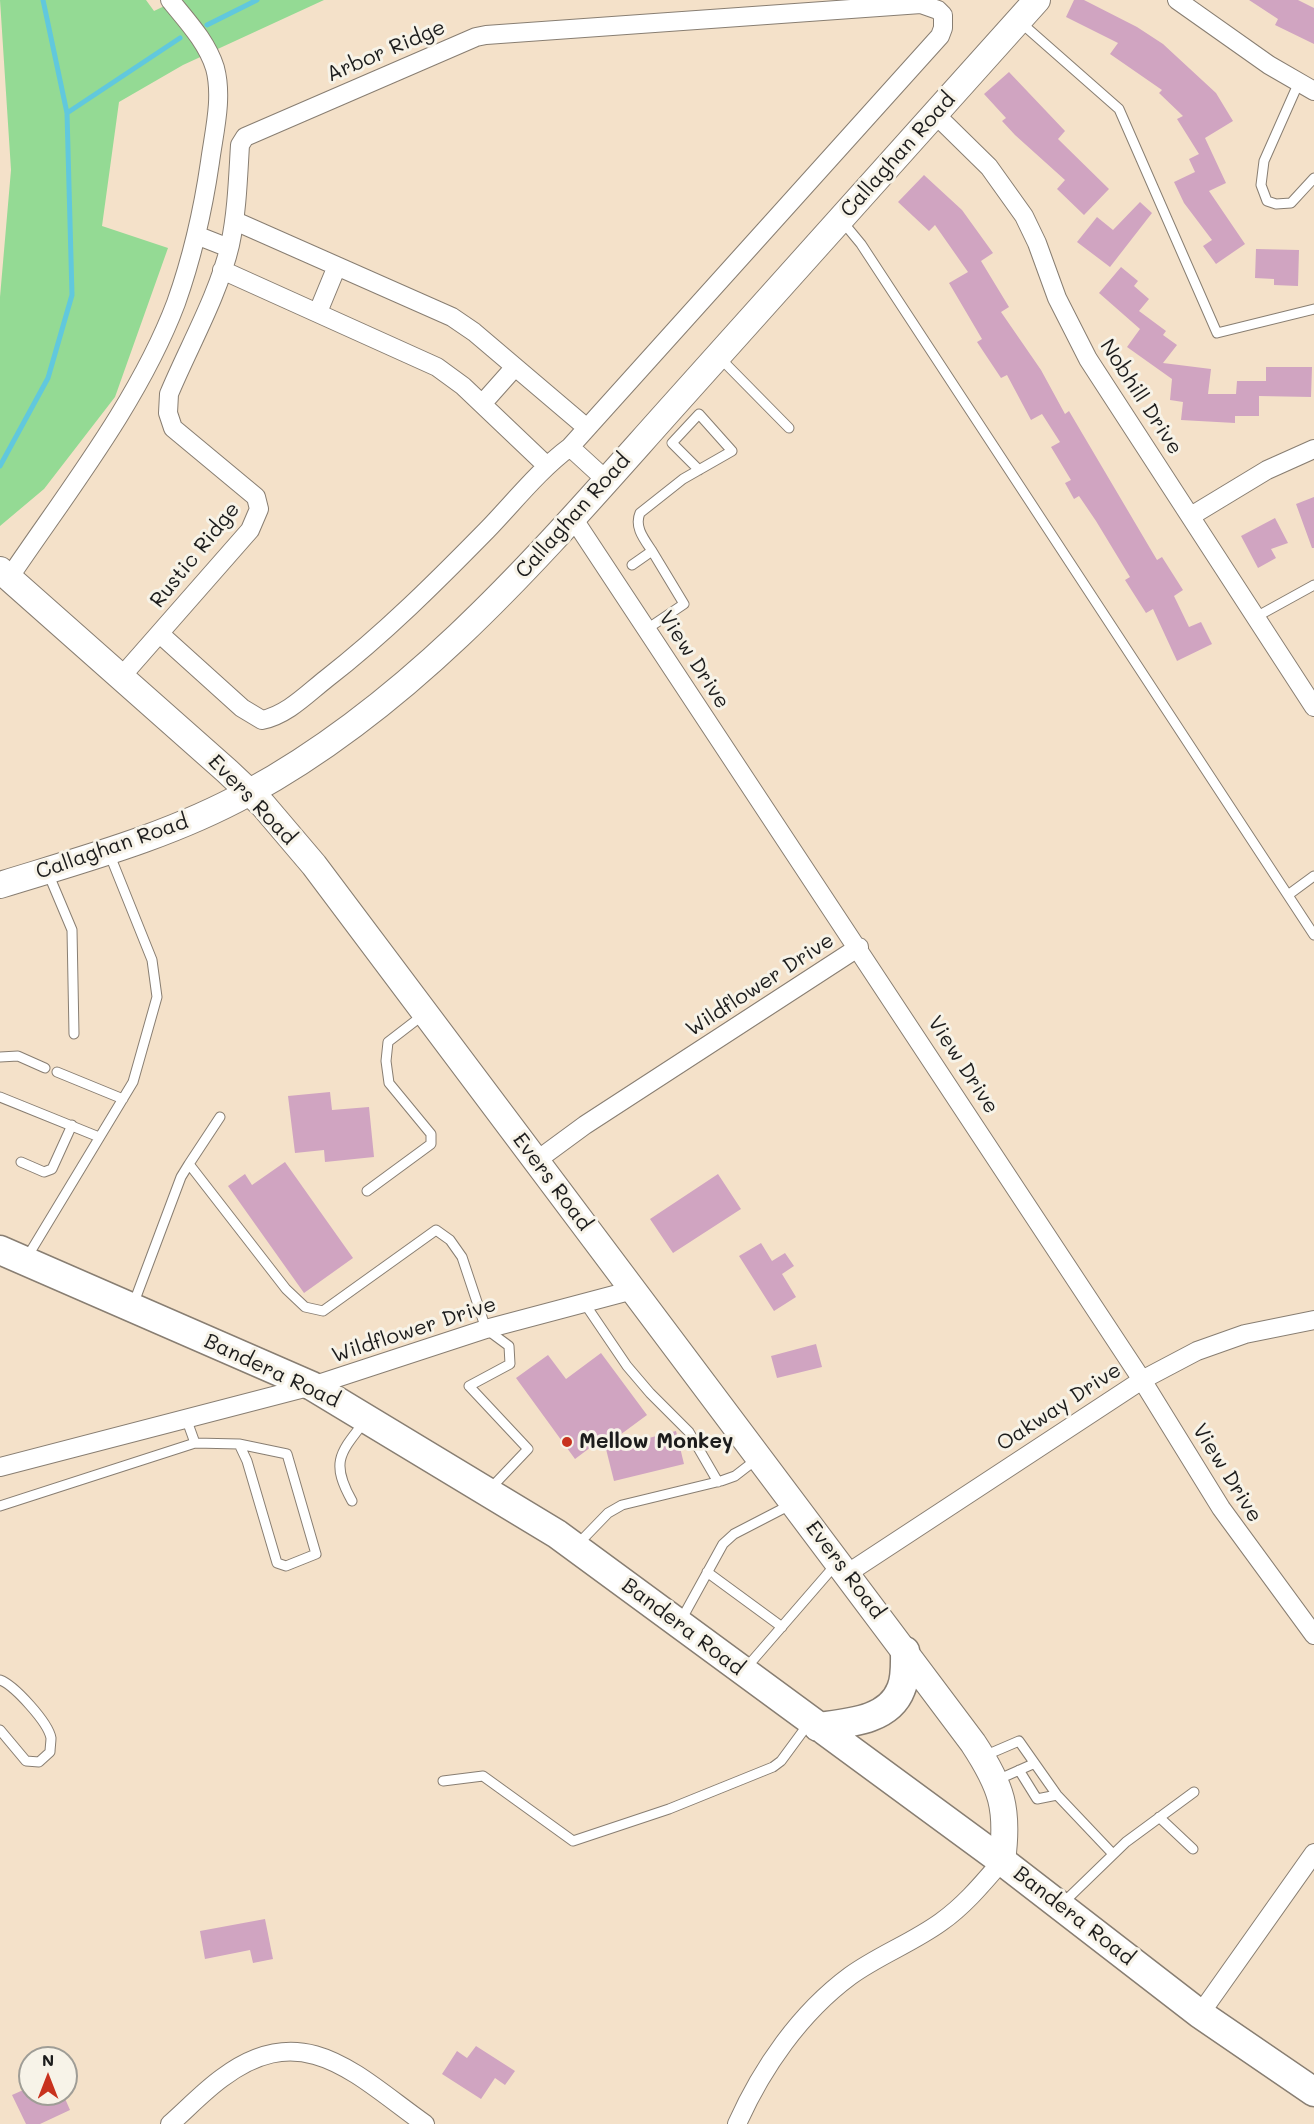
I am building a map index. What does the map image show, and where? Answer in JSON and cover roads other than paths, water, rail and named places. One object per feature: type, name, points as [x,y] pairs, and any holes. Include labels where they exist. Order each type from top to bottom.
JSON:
[{"type":"main road","name":"Callaghan Road","points":[[0,885],[165,832],[249,793],[304,759],[423,670],[457,640],[573,518],[1037,0]]},
{"type":"main road","name":"Evers Road","points":[[4,574],[263,805],[314,865],[843,1567],[982,1757],[1000,1790],[1007,1828],[1002,1861]]},
{"type":"main road","name":"Bandera Road","points":[[13,1256],[312,1386],[575,1547],[1002,1861],[1200,2014],[1314,2092]]},
{"type":"main road","points":[[815,1724],[857,1722],[874,1715],[895,1701],[904,1680],[905,1651]]},
{"type":"street","points":[[4,574],[122,410],[151,358],[175,304],[196,235],[218,112],[218,84],[209,54],[170,0]]},
{"type":"street","points":[[1177,0],[1269,65],[1307,87]]},
{"type":"street","name":"Arbor Ridge","points":[[235,221],[240,145],[244,137],[476,37],[921,4],[943,15],[943,28],[940,36],[587,428]]},
{"type":"street","name":"Nobhill Drive","points":[[935,114],[989,167],[1024,216],[1071,330],[1314,706]]},
{"type":"street","points":[[159,634],[242,708],[262,720],[282,714],[388,627],[524,492],[546,465],[570,447],[587,428],[452,316],[235,221],[222,270],[422,358],[463,386],[546,465]]},
{"type":"street","points":[[196,235],[229,248]]},
{"type":"street","points":[[318,312],[337,266]]},
{"type":"street","name":"Rustic Ridge","points":[[121,677],[250,530],[259,509],[256,497],[173,428],[168,413],[168,394],[222,270]]},
{"type":"street","points":[[482,404],[514,368]]},
{"type":"street","points":[[570,447],[606,480]]},
{"type":"street","points":[[1191,516],[1267,470],[1314,449]]},
{"type":"street","name":"View Drive","points":[[573,518],[743,777],[859,947],[1142,1380],[1234,1527],[1314,1635]]},
{"type":"street","name":"Wildflower Drive","points":[[536,1161],[585,1125],[859,947]]},
{"type":"street","name":"Wildflower Drive","points":[[0,1467],[312,1386],[486,1329],[633,1290]]},
{"type":"street","name":"Oakway Drive","points":[[843,1567],[1142,1380],[1197,1352],[1245,1334],[1314,1320]]},
{"type":"street","points":[[1200,2014],[1314,1853]]},
{"type":"street","points":[[737,2124],[767,2067],[791,2034],[819,2004],[866,1966],[952,1913],[1002,1861]]},
{"type":"street","points":[[170,2124],[222,2078],[254,2058],[291,2049],[315,2054],[353,2073],[425,2124]]},
{"type":"lane","points":[[1018,20],[1119,109],[1217,333],[1314,309]]},
{"type":"lane","points":[[1307,87],[1264,161],[1261,185],[1267,201],[1276,204],[1290,203],[1314,178]]},
{"type":"lane","points":[[841,219],[861,244],[1314,935]]},
{"type":"lane","points":[[718,356],[789,428]]},
{"type":"lane","points":[[647,629],[684,604],[639,531],[637,520],[640,513],[699,470],[732,451],[699,414],[672,443],[699,470]]},
{"type":"lane","points":[[632,566],[652,551]]},
{"type":"lane","points":[[1256,617],[1314,585]]},
{"type":"lane","points":[[13,1256],[99,1137],[133,1082],[158,998],[152,960],[109,851]]},
{"type":"lane","points":[[47,871],[72,930],[74,1034]]},
{"type":"lane","points":[[1288,895],[1314,876]]},
{"type":"lane","points":[[367,1191],[431,1144],[431,1134],[389,1083],[386,1061],[388,1042],[425,1013]]},
{"type":"lane","points":[[0,1057],[18,1056],[45,1068]]},
{"type":"lane","points":[[57,1072],[123,1099]]},
{"type":"lane","points":[[0,1097],[99,1137]]},
{"type":"lane","points":[[132,1308],[181,1176],[220,1117]]},
{"type":"lane","points":[[21,1162],[44,1172],[52,1169],[72,1125]]},
{"type":"lane","points":[[189,1164],[286,1289],[305,1307],[323,1311],[436,1230],[450,1240],[462,1257],[486,1329],[509,1346],[510,1364],[469,1386],[528,1449],[488,1492]]},
{"type":"lane","points":[[585,1304],[635,1375],[689,1432],[718,1482]]},
{"type":"lane","points":[[186,1418],[195,1443]]},
{"type":"lane","points":[[352,1501],[342,1485],[338,1467],[341,1452],[367,1419]]},
{"type":"lane","points":[[0,1506],[195,1443],[239,1444],[287,1454],[316,1554],[286,1566],[277,1563],[247,1461],[239,1444]]},
{"type":"lane","points":[[575,1547],[608,1514],[621,1505],[735,1476],[759,1456]]},
{"type":"lane","points":[[679,1624],[723,1544],[734,1534],[794,1503]]},
{"type":"lane","points":[[743,1672],[755,1655],[843,1567]]},
{"type":"lane","points":[[707,1572],[782,1627]]},
{"type":"lane","points":[[0,1680],[11,1684],[51,1736],[50,1752],[39,1762],[27,1761],[0,1730]]},
{"type":"lane","points":[[442,1781],[483,1776],[573,1841],[669,1809],[773,1767],[815,1724]]},
{"type":"lane","points":[[982,1757],[1018,1741],[1057,1795],[1112,1853]]},
{"type":"lane","points":[[995,1781],[1033,1764]]},
{"type":"lane","points":[[1019,1770],[1037,1799],[1057,1795]]},
{"type":"lane","points":[[1061,1906],[1112,1853],[1194,1792]]},
{"type":"lane","points":[[1159,1817],[1193,1849]]},
{"type":"waterway","points":[[0,466],[48,378],[72,295],[67,113],[43,0]]},
{"type":"waterway","points":[[207,25],[257,0]]},
{"type":"waterway","points":[[67,113],[180,38]]},
{"type":"place","name":"Mellow Monkey","points":[[567,1442]]}]
